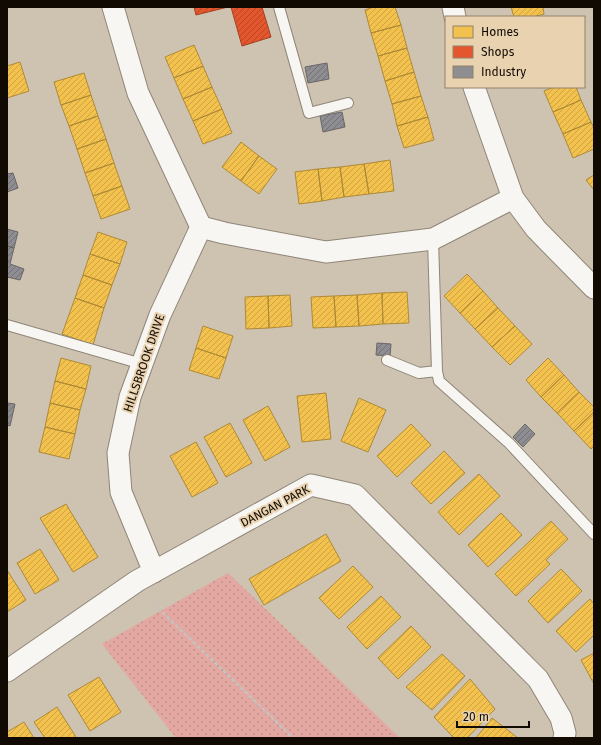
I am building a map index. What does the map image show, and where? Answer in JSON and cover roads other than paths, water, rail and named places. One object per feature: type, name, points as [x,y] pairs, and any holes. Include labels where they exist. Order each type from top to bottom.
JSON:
[{"type":"street","points":[[113,7],[138,93],[201,227],[224,233],[326,252],[433,239],[513,198]]},
{"type":"street","points":[[474,88],[513,198],[536,230],[594,288]]},
{"type":"street","name":"HILLSBROOK DRIVE","points":[[154,572],[121,492],[118,453],[130,397],[142,364],[160,315],[201,227]]},
{"type":"street","name":"DANGAN PARK","points":[[7,670],[137,581],[311,485],[355,495],[538,679],[561,718],[565,733],[564,738]]},
{"type":"lane","points":[[279,7],[309,113],[348,103]]},
{"type":"lane","points":[[433,239],[436,372],[439,380],[509,443],[594,534]]},
{"type":"lane","points":[[7,325],[142,364]]},
{"type":"lane","points":[[387,360],[419,373],[436,372]]}]
